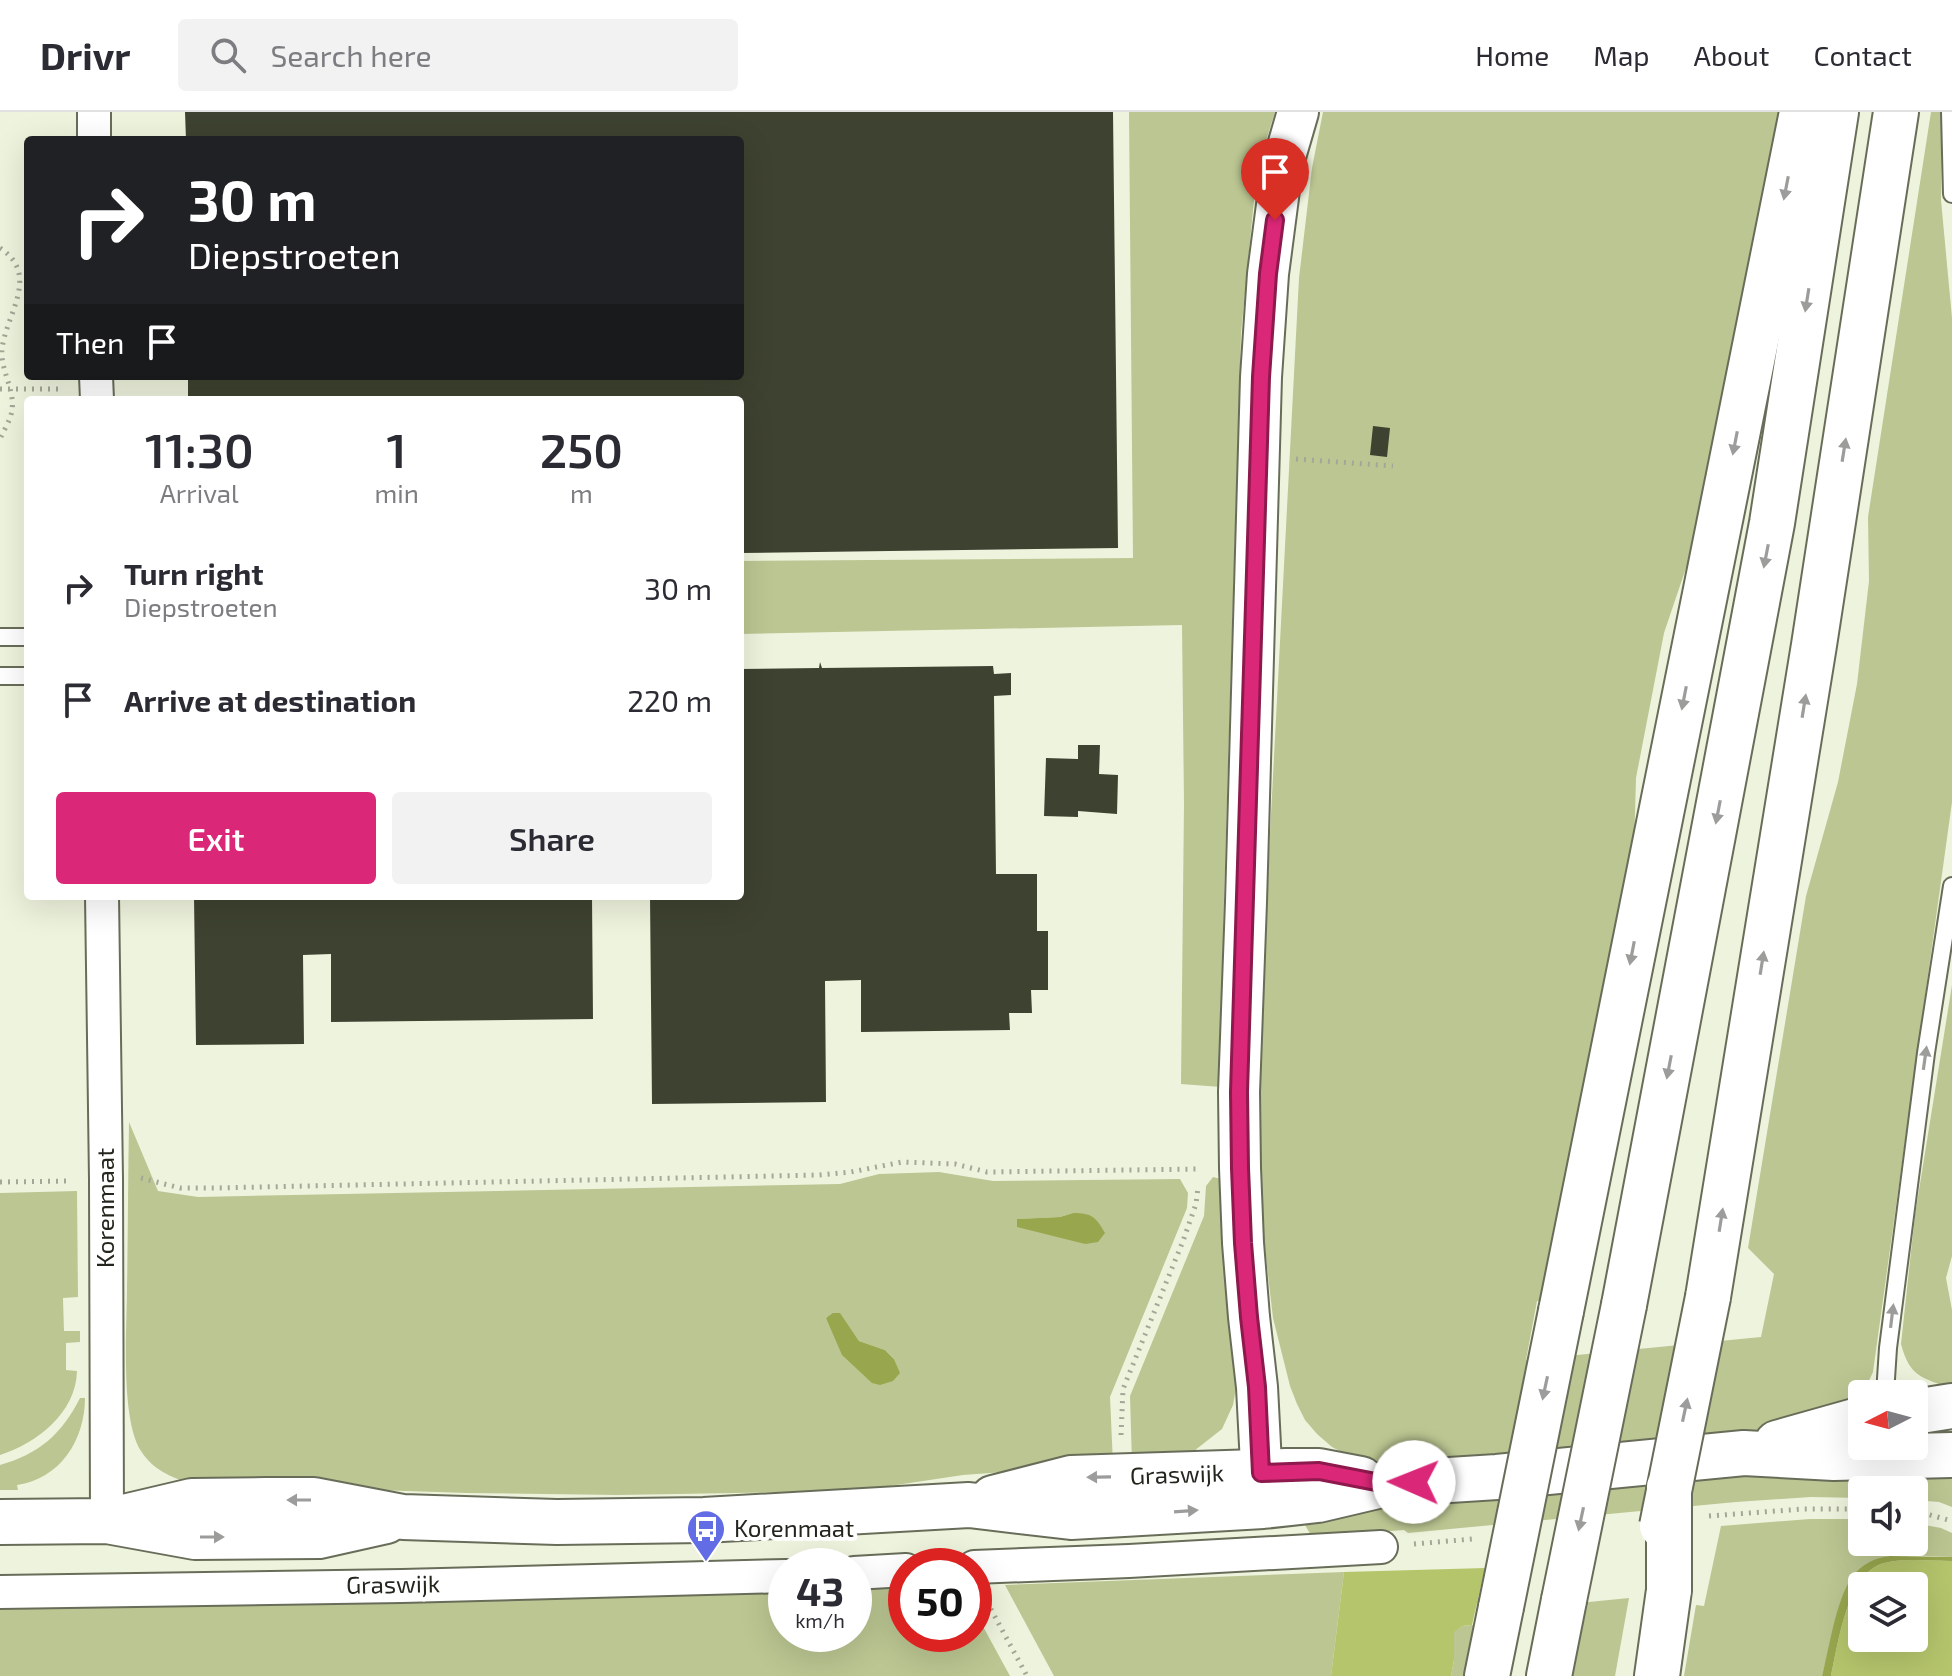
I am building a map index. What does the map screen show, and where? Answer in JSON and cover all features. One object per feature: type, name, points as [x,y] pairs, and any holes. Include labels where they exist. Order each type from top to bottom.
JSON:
[{"type":"main road","points":[[1487,1676],[1802,112]]},
{"type":"main road","points":[[1549,1676],[1624,1305],[1772,523],[1836,112]]},
{"type":"main road","points":[[1657,1676],[1669,1487],[1708,1297],[1814,645],[1896,112]]},
{"type":"main road","points":[[1928,1410],[1952,1406]]},
{"type":"main road","name":"Graswijk","points":[[0,1522],[107,1521],[195,1537],[268,1537],[319,1536],[403,1517],[557,1522],[704,1520],[969,1505],[1071,1517],[1262,1489],[1319,1471],[1386,1484],[1497,1477],[1848,1444]]},
{"type":"main road","name":"Graswijk","points":[[1928,1451],[1952,1455]]},
{"type":"main road","name":"Graswijk","points":[[969,1505],[1071,1478],[1123,1477],[1262,1489]]},
{"type":"main road","points":[[1636,1676],[1660,1591]]},
{"type":"street","points":[[94,112],[94,136]]},
{"type":"street","points":[[1262,1489],[1257,1387],[1249,1317],[1220,1169],[1239,1092],[1261,377],[1268,274],[1282,167],[1298,112]]},
{"type":"street","name":"Korenmaat","points":[[102,900],[107,1521]]},
{"type":"street","points":[[992,1565],[1381,1547]]},
{"type":"street","name":"Graswijk","points":[[0,1592],[768,1576]]},
{"type":"lane","points":[[1950,112],[1952,194]]},
{"type":"lane","points":[[0,637],[24,637]]},
{"type":"lane","points":[[0,676],[24,676]]},
{"type":"lane","points":[[1886,1380],[1926,1053],[1952,886]]},
{"type":"path","points":[[0,248],[14,258],[20,279],[17,301],[1,351],[12,411],[0,439]]},
{"type":"path","points":[[0,389],[97,388]]},
{"type":"path","points":[[1259,456],[1393,466]]},
{"type":"path","points":[[0,1182],[143,1178],[180,1188],[214,1188],[819,1175],[902,1162],[955,1164],[987,1172],[1220,1169]]},
{"type":"path","points":[[1123,1477],[1123,1389],[1196,1204],[1220,1169]]},
{"type":"path","points":[[1928,1514],[1952,1521]]},
{"type":"path","points":[[992,1611],[1027,1676]]},
{"type":"shaded area","points":[[1129,112],[1275,112],[1257,169],[1241,334],[1221,1087],[1181,1084],[1182,625],[744,634],[744,561],[1133,558]]},
{"type":"shaded area","points":[[1323,112],[1784,112],[1707,506],[1664,633],[1636,778],[1633,885],[1545,1302],[1537,1301],[1526,1360],[1761,1337],[1774,1274],[1748,1248],[1806,896],[1838,782],[1857,684],[1869,581],[1868,517],[1931,112],[1942,112],[1941,200],[1952,318],[1952,802],[1873,1372],[1869,1380],[1848,1380],[1846,1416],[1811,1426],[1506,1455],[1378,1463],[1351,1457],[1332,1447],[1305,1420],[1297,1404],[1273,1318],[1260,1206],[1258,1131],[1268,872],[1299,278],[1312,168]]},
{"type":"shaded area","points":[[1952,985],[1952,1256],[1946,1278],[1952,1310],[1952,1389],[1913,1370],[1901,1344],[1915,1215]]},
{"type":"shaded area","points":[[129,1122],[158,1191],[198,1197],[840,1184],[879,1174],[939,1172],[993,1181],[1180,1179],[1188,1193],[1187,1208],[1110,1397],[1113,1464],[963,1475],[856,1491],[618,1495],[191,1484],[163,1472],[146,1458],[134,1436],[130,1417],[126,1348]],"holes":[[[1073,1213],[1085,1244],[1018,1219],[1060,1217]],[[840,1314],[859,1341],[885,1350],[894,1359],[899,1373],[826,1318]]]},
{"type":"shaded area","points":[[1213,1177],[1221,1179],[1238,1377],[1233,1405],[1222,1429],[1194,1451],[1171,1462],[1132,1464],[1130,1396],[1204,1216],[1206,1186]]},
{"type":"shaded area","points":[[77,1191],[78,1297],[63,1298],[64,1331],[80,1331],[80,1342],[66,1343],[66,1370],[77,1371],[75,1386],[70,1400],[52,1424],[28,1443],[0,1455],[0,1193]]},
{"type":"shaded area","points":[[1073,1213],[1089,1215],[1096,1220],[1105,1233],[1098,1242],[1085,1244],[1017,1227],[1017,1219],[1060,1217]]},
{"type":"shaded area","points":[[840,1313],[859,1341],[885,1350],[894,1359],[900,1373],[893,1381],[880,1385],[872,1383],[842,1355],[826,1318]]},
{"type":"shaded area","points":[[80,1398],[85,1398],[84,1414],[75,1442],[67,1455],[46,1475],[17,1485],[18,1490],[0,1490],[0,1465],[26,1455],[48,1441]]},
{"type":"shaded area","points":[[1952,1466],[1952,1507],[1928,1501],[1928,1476],[1848,1476],[1848,1498],[1736,1502],[1408,1533],[1404,1530],[1312,1537],[1305,1525],[1316,1515],[1736,1475]]},
{"type":"shaded area","points":[[1848,1519],[1848,1556],[1891,1556],[1878,1559],[1859,1572],[1848,1572],[1848,1586],[1822,1676],[1684,1676],[1696,1605],[1704,1606],[1721,1526]]},
{"type":"shaded area","points":[[1928,1526],[1952,1533],[1952,1557],[1928,1556]]},
{"type":"shaded area","points":[[1890,1556],[1952,1557],[1952,1561],[1884,1563],[1868,1572],[1857,1572],[1874,1560]]},
{"type":"shaded area","points":[[1952,1561],[1952,1676],[1831,1676],[1848,1606],[1848,1652],[1928,1652],[1928,1572],[1868,1572],[1884,1563]]},
{"type":"shaded area","points":[[1485,1568],[1472,1625],[1462,1626],[1454,1632],[1451,1676],[1331,1676],[1344,1572]]},
{"type":"shaded area","points":[[1344,1572],[1331,1676],[1054,1676],[1005,1585]]},
{"type":"shaded area","points":[[1848,1584],[1848,1606],[1831,1676],[1822,1676],[1837,1611]]},
{"type":"shaded area","points":[[872,1587],[888,1587],[888,1652],[992,1652],[992,1643],[1010,1676],[0,1676],[0,1609],[768,1592],[768,1652],[872,1652]]},
{"type":"shaded area","points":[[1629,1598],[1615,1676],[1564,1676],[1579,1603]]},
{"type":"shaded area","points":[[1479,1626],[1468,1676],[1451,1676],[1454,1631]]},
{"type":"building","points":[[185,112],[1113,112],[1118,548],[744,553],[744,396],[188,396],[188,380],[744,380],[744,136],[186,136]]},
{"type":"building","points":[[1373,426],[1390,428],[1387,457],[1370,455]]},
{"type":"building","points":[[820,662],[822,668],[993,666],[994,674],[1011,673],[1011,695],[994,696],[996,874],[1037,874],[1037,931],[1048,931],[1048,990],[1031,990],[1032,1013],[1009,1013],[1010,1030],[861,1032],[861,980],[825,981],[826,1102],[652,1104],[650,900],[744,900],[744,669],[819,668]]},
{"type":"building","points":[[1078,745],[1100,745],[1099,774],[1118,775],[1117,814],[1078,811],[1078,817],[1044,816],[1046,758],[1078,759]]},
{"type":"building","points":[[194,900],[592,900],[593,1019],[331,1022],[331,954],[303,955],[304,1044],[196,1045]]},
{"type":"place","name":"Korenmaat","points":[[706,1563]]},
{"type":"route","points":[[1275,220],[1261,377],[1239,1092],[1243,1243],[1257,1387],[1261,1473],[1319,1471],[1386,1484],[1414,1482]]}]
